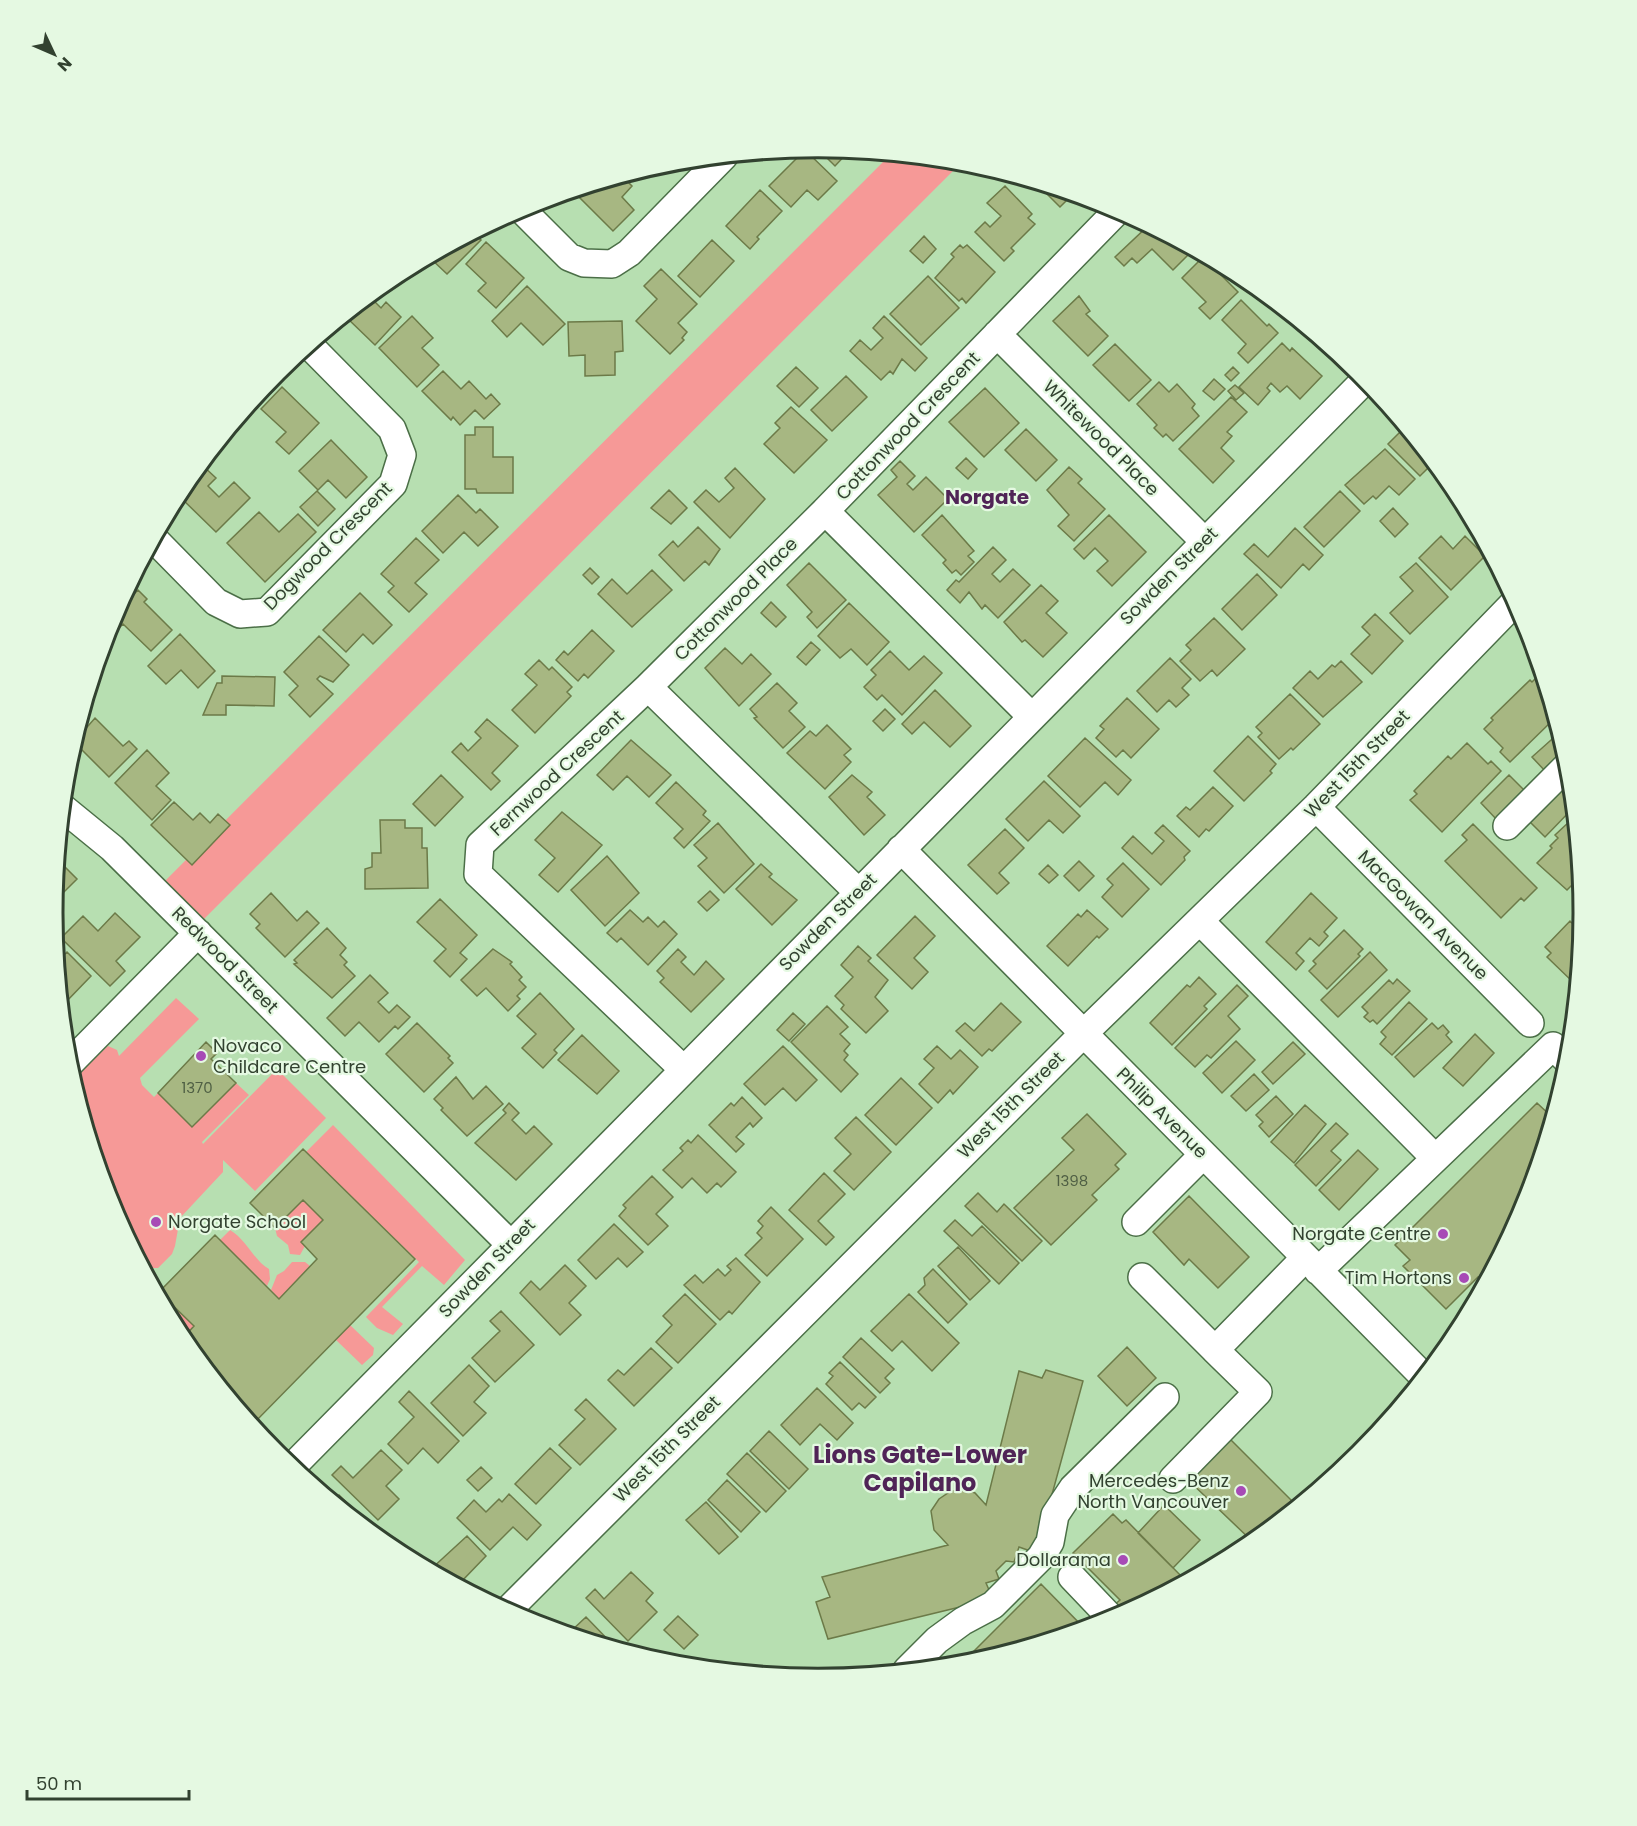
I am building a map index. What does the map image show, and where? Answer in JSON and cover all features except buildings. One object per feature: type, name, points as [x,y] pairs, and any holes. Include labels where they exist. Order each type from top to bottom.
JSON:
[{"type":"street","points":[[528,216],[569,257],[585,263],[612,264],[630,253],[716,165]]},
{"type":"street","name":"Cottonwood Crescent","points":[[1031,716],[825,511],[1112,217]]},
{"type":"street","name":"Whitewood Place","points":[[998,334],[1204,541]]},
{"type":"street","name":"Dogwood Crescent","points":[[159,544],[216,602],[240,614],[267,612],[393,484],[402,455],[392,429],[314,350]]},
{"type":"street","name":"Sowden Street","points":[[298,1461],[1359,386]]},
{"type":"street","name":"Cottonwood Place","points":[[648,687],[825,511]]},
{"type":"street","name":"West 15th Street","points":[[514,1604],[1083,1034],[1316,807],[1509,608]]},
{"type":"street","points":[[648,687],[858,892]]},
{"type":"street","name":"Fernwood Crescent","points":[[648,687],[480,845],[478,874],[683,1069]]},
{"type":"street","points":[[1506,826],[1560,773]]},
{"type":"street","name":"MacGowan Avenue","points":[[1316,807],[1530,1023]]},
{"type":"street","name":"Redwood Street","points":[[69,813],[112,848],[510,1244]]},
{"type":"street","name":"Philip Avenue","points":[[901,849],[1419,1372]]},
{"type":"street","points":[[1200,921],[1435,1158]]},
{"type":"street","points":[[77,1056],[198,933]]},
{"type":"street","points":[[1215,1350],[1435,1158],[1560,1055]]},
{"type":"street","points":[[1136,1222],[1203,1155]]},
{"type":"street","points":[[1142,1277],[1258,1392],[1173,1479]]},
{"type":"street","points":[[915,1662],[937,1640],[963,1621],[993,1605],[1041,1557],[1050,1542],[1055,1515],[1073,1488],[1165,1397]]},
{"type":"street","points":[[1072,1577],[1105,1612]]},
{"type":"shaded area","points":[[884,161],[954,170],[197,926],[158,888]]},
{"type":"shaded area","points":[[176,998],[199,1019],[140,1078],[142,1085],[154,1097],[158,1093],[192,1127],[236,1083],[249,1095],[202,1142],[203,1144],[277,1069],[326,1118],[255,1191],[223,1160],[223,1172],[180,1218],[172,1254],[158,1268],[152,1268],[121,1202],[103,1156],[81,1071],[108,1046],[117,1050],[119,1056]]},
{"type":"shaded area","points":[[333,1125],[465,1260],[444,1285],[422,1266],[382,1307],[403,1324],[393,1335],[377,1328],[366,1317],[419,1262],[306,1152]]},
{"type":"shaded area","points":[[303,1200],[323,1220],[301,1242],[305,1246],[300,1255],[290,1254],[288,1245],[277,1236],[275,1228]]},
{"type":"shaded area","points":[[230,1230],[269,1269],[270,1279],[267,1286],[220,1240]]},
{"type":"shaded area","points":[[292,1262],[305,1262],[310,1266],[279,1299],[271,1290],[277,1275]]},
{"type":"shaded area","points":[[175,1308],[194,1326],[189,1331]]},
{"type":"shaded area","points":[[350,1325],[374,1348],[373,1355],[362,1365],[336,1340]]},
{"type":"place","name":"Novaco Childcare Centre","points":[[201,1056]]},
{"type":"place","name":"Norgate School","points":[[156,1222]]},
{"type":"place","name":"Norgate Centre","points":[[1443,1234]]},
{"type":"place","name":"Tim Hortons","points":[[1464,1278]]},
{"type":"place","name":"Mercedes-Benz North Vancouver","points":[[1241,1491]]},
{"type":"place","name":"Dollarama","points":[[1123,1560]]},
{"type":"district","name":"Norgate","points":[[987,497]]},
{"type":"district","name":"Lions Gate-Lower Capilano","points":[[920,1469]]}]
